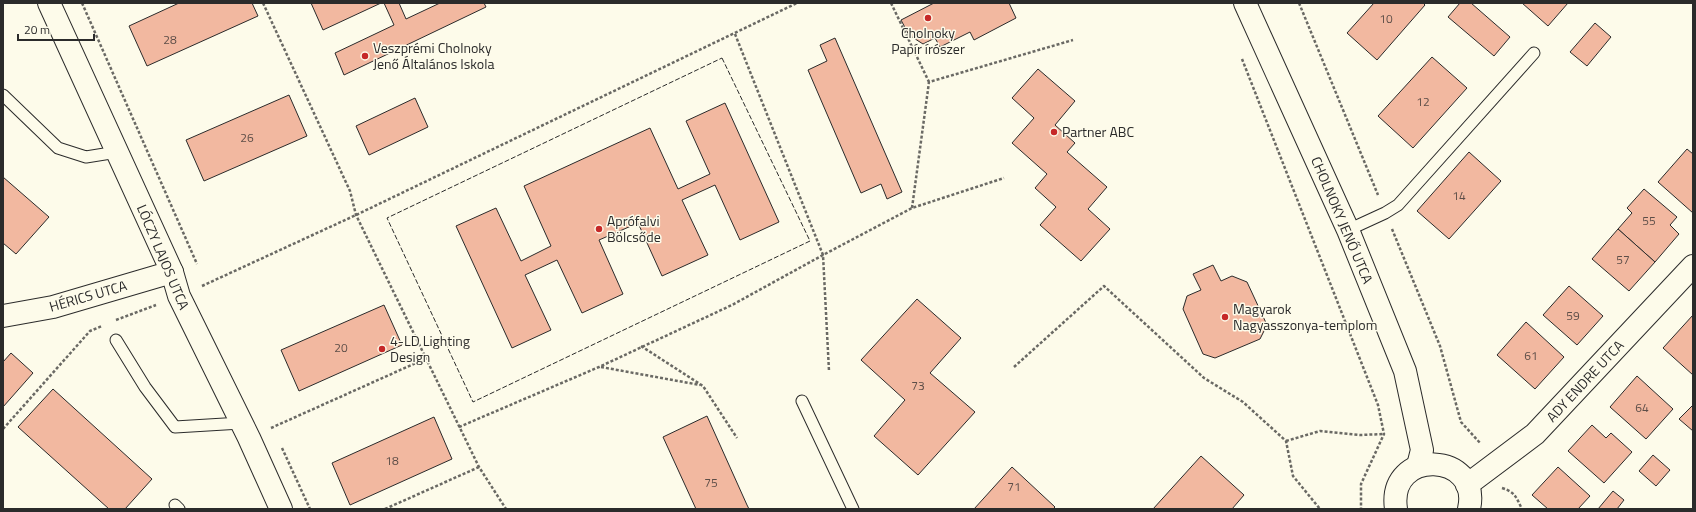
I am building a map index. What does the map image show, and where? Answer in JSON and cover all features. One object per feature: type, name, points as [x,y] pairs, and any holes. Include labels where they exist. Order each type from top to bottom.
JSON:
[{"type":"street","name":"LÓCZY LAJOS UTCA","points":[[49,3],[172,272],[179,296],[245,430],[281,509]]},
{"type":"street","name":"CHOLNOKY JENŐ UTCA","points":[[1245,3],[1348,230],[1405,371],[1422,450],[1418,466]]},
{"type":"street","name":"ADY ENDRE UTCA","points":[[1467,485],[1535,434],[1693,266]]},
{"type":"street","name":"HÉRICS UTCA","points":[[3,316],[53,307],[172,272]]},
{"type":"street","points":[[1396,509],[1396,495],[1400,483],[1407,473],[1418,466],[1430,463],[1441,464],[1452,468],[1461,475],[1467,485],[1470,495],[1469,509]]},
{"type":"lane","points":[[1348,230],[1385,213],[1398,205],[1534,53]]},
{"type":"lane","points":[[3,95],[58,148],[86,157],[117,152]]},
{"type":"lane","points":[[116,340],[145,387],[175,427],[245,430]]},
{"type":"lane","points":[[802,401],[853,509]]},
{"type":"path","points":[[82,3],[198,267]]},
{"type":"path","points":[[263,3],[350,191],[356,215],[427,358],[479,468],[506,509]]},
{"type":"path","points":[[112,322],[203,286],[356,215],[797,3]]},
{"type":"path","points":[[891,3],[928,82],[912,208]]},
{"type":"path","points":[[735,34],[823,255],[829,371]]},
{"type":"path","points":[[928,82],[1073,40]]},
{"type":"path","points":[[1240,55],[1378,404],[1384,434],[1361,484],[1361,509]]},
{"type":"path","points":[[459,428],[599,367],[641,346],[732,305],[912,208],[1004,178]]},
{"type":"path","points":[[201,280],[206,293]]},
{"type":"path","points":[[1014,367],[1104,286],[1204,378],[1242,402],[1286,442],[1293,476],[1320,509]]},
{"type":"path","points":[[3,429],[90,331],[105,325]]},
{"type":"path","points":[[641,346],[702,386],[737,438]]},
{"type":"path","points":[[245,430],[272,427],[427,358]]},
{"type":"path","points":[[599,367],[702,386]]},
{"type":"path","points":[[272,427],[276,434]]},
{"type":"path","points":[[1286,442],[1320,431],[1360,435],[1384,434]]},
{"type":"path","points":[[282,448],[310,509]]},
{"type":"path","points":[[385,509],[479,468]]},
{"type":"building","points":[[179,3],[252,3],[258,16],[147,66],[129,26]]},
{"type":"building","points":[[311,3],[381,3],[323,30]]},
{"type":"building","points":[[384,3],[399,3],[406,19],[440,3],[484,3],[486,7],[344,75],[335,53],[394,25]]},
{"type":"building","points":[[934,3],[1009,3],[1016,18],[974,40],[970,32],[940,47],[935,38],[923,44],[909,35],[901,20]]},
{"type":"building","points":[[1374,3],[1423,3],[1425,5],[1377,60],[1347,33]]},
{"type":"building","points":[[1460,3],[1471,3],[1510,37],[1494,56],[1448,17]]},
{"type":"building","points":[[1522,3],[1568,3],[1548,26]]},
{"type":"building","points":[[1595,23],[1611,37],[1587,66],[1570,52]]},
{"type":"building","points":[[835,38],[902,192],[887,199],[881,184],[861,193],[808,70],[827,61],[820,45]]},
{"type":"building","points":[[1432,57],[1467,88],[1413,148],[1378,116]]},
{"type":"building","points":[[1038,69],[1075,101],[1055,125],[1075,143],[1067,152],[1107,187],[1088,209],[1110,229],[1081,261],[1040,225],[1056,207],[1035,188],[1047,174],[1012,143],[1034,118],[1012,98]]},
{"type":"building","points":[[289,95],[307,136],[204,181],[186,140]]},
{"type":"building","points":[[415,98],[428,127],[369,155],[356,126]]},
{"type":"building","points":[[725,103],[779,222],[740,240],[715,185],[682,200],[708,255],[662,276],[638,223],[599,240],[623,294],[582,313],[557,260],[525,275],[551,330],[512,348],[456,226],[496,208],[521,261],[551,246],[524,186],[650,128],[678,189],[710,174],[686,121]]},
{"type":"building","points":[[1687,149],[1693,154],[1693,213],[1658,182]]},
{"type":"building","points":[[1469,152],[1501,181],[1449,239],[1417,211]]},
{"type":"building","points":[[3,177],[49,217],[16,254],[3,243]]},
{"type":"building","points":[[1644,189],[1677,217],[1670,225],[1679,234],[1655,262],[1618,229],[1632,213],[1627,208]]},
{"type":"building","points":[[1618,229],[1655,262],[1629,291],[1592,259]]},
{"type":"building","name":"Magyarok Nagyasszonya-templom","points":[[1213,265],[1221,281],[1232,276],[1247,282],[1267,325],[1260,339],[1215,358],[1203,354],[1183,309],[1187,296],[1201,290],[1193,274]]},
{"type":"building","points":[[1569,286],[1603,316],[1577,345],[1543,315]]},
{"type":"building","points":[[917,299],[961,338],[930,373],[975,412],[918,475],[874,436],[905,400],[861,360]]},
{"type":"building","points":[[384,305],[402,345],[299,391],[281,350]]},
{"type":"building","points":[[1693,315],[1693,375],[1663,348]]},
{"type":"building","points":[[1526,322],[1564,357],[1535,389],[1497,355]]},
{"type":"building","points":[[11,353],[33,373],[3,407],[3,362]]},
{"type":"building","points":[[1637,376],[1673,409],[1646,439],[1610,407]]},
{"type":"building","points":[[53,389],[152,479],[125,509],[109,509],[18,427]]},
{"type":"building","points":[[1692,406],[1693,407],[1693,431],[1679,419]]},
{"type":"building","points":[[707,416],[749,509],[696,509],[663,437]]},
{"type":"building","points":[[434,417],[452,459],[350,505],[332,463]]},
{"type":"building","points":[[1592,425],[1606,438],[1611,433],[1632,452],[1604,483],[1568,451]]},
{"type":"building","points":[[1653,455],[1670,470],[1656,486],[1639,471]]},
{"type":"building","points":[[1201,456],[1244,495],[1232,509],[1153,509]]},
{"type":"building","points":[[1012,467],[1055,507],[1053,509],[974,509]]},
{"type":"building","points":[[1558,467],[1590,496],[1578,509],[1548,509],[1532,495]]},
{"type":"building","points":[[1613,491],[1624,500],[1617,509],[1598,509]]},
{"type":"fence","points":[[722,58],[810,241],[473,402],[387,218],[722,58]]},
{"type":"place","name":"Cholnoky Papír írószer","points":[[928,18]]},
{"type":"place","name":"Veszprémi Cholnoky Jenő Általános Iskola","points":[[365,56]]},
{"type":"place","name":"Partner ABC","points":[[1054,132]]},
{"type":"place","name":"Aprófalvi Bölcsőde","points":[[599,229]]},
{"type":"place","name":"Magyarok Nagyasszonya-templom","points":[[1225,317]]},
{"type":"place","name":"4-LD Lighting Design","points":[[382,349]]}]
